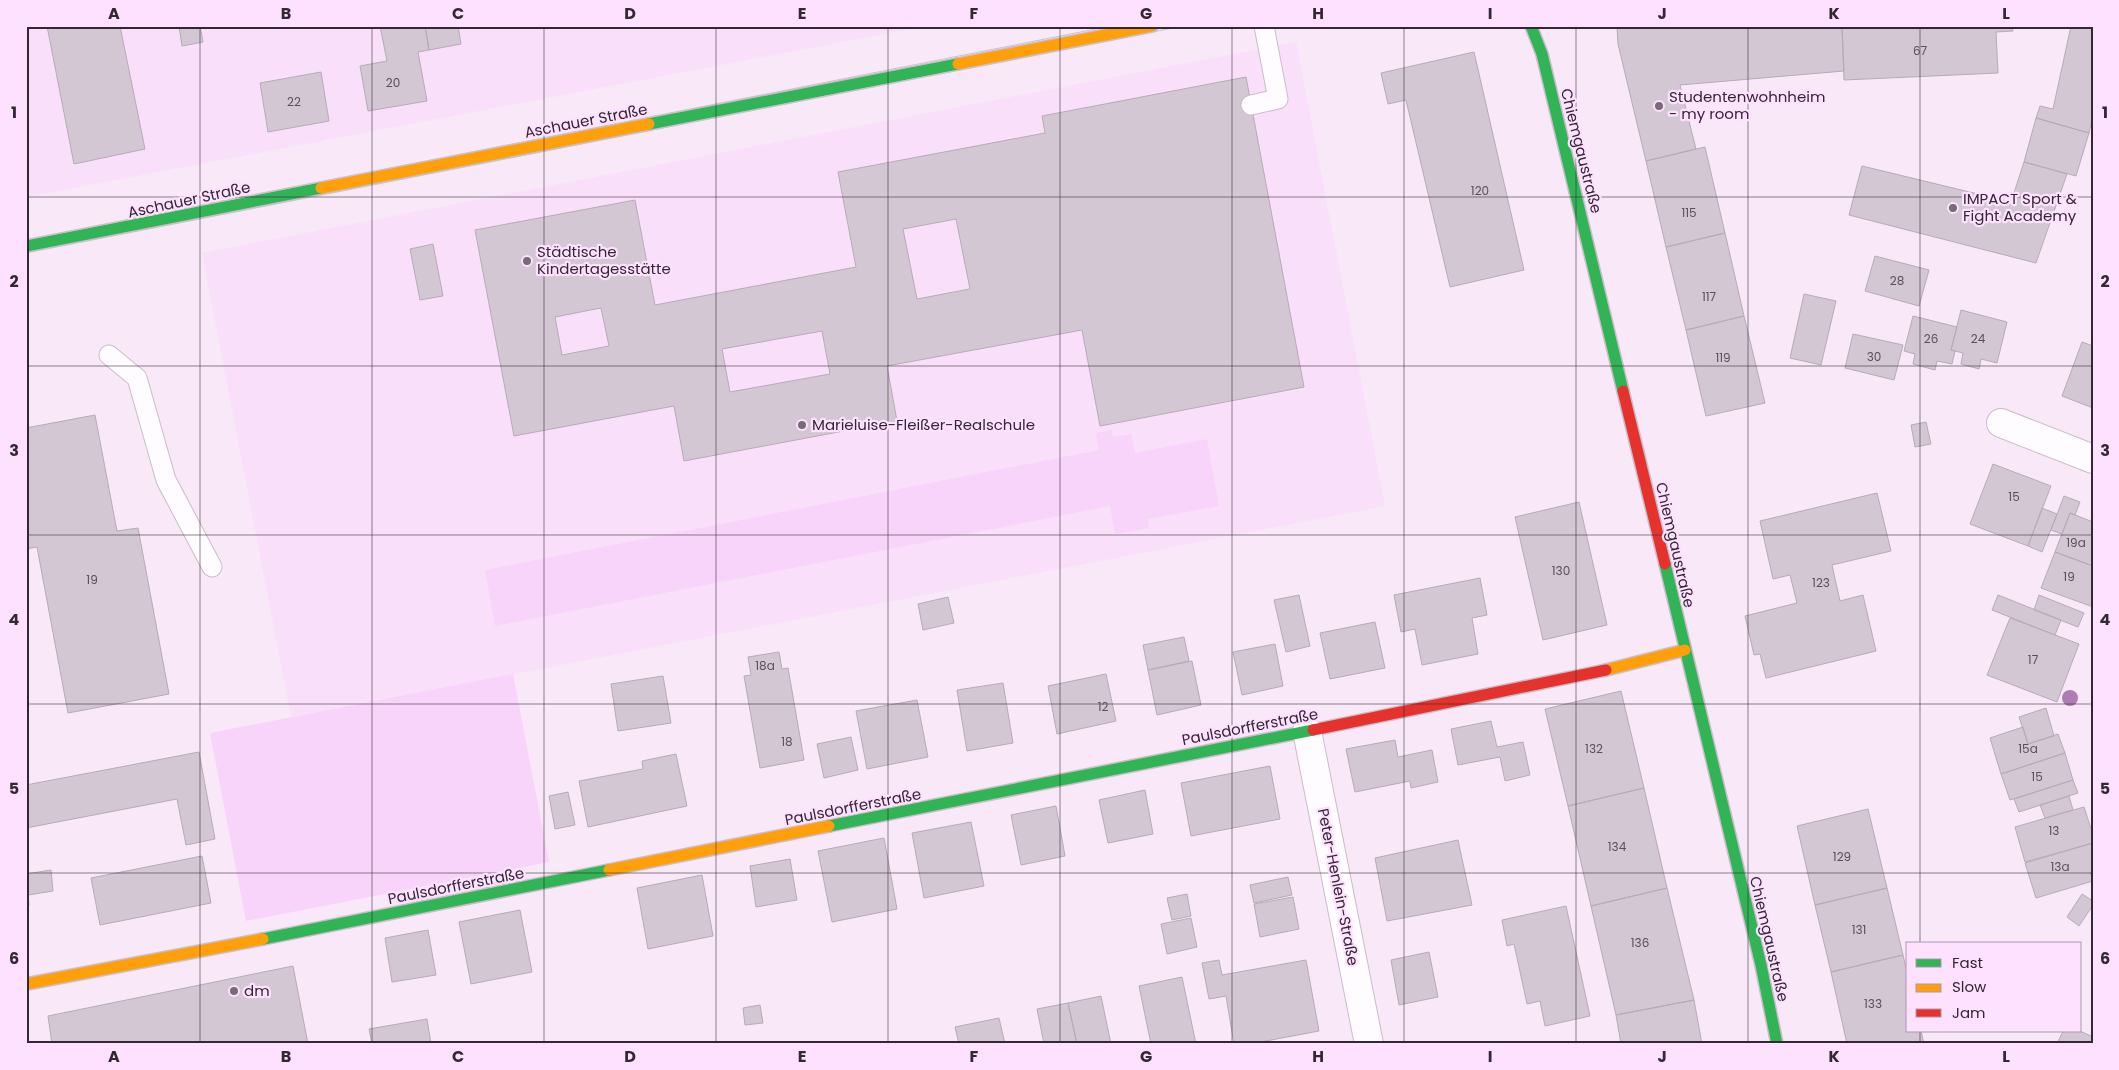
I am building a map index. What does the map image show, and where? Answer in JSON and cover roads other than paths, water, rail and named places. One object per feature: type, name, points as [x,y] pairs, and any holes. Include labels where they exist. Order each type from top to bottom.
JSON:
[{"type":"street","name":"Aschauer Straße","points":[[26,246],[1152,26]]},
{"type":"street","name":"Chiemgaustraße","points":[[1531,26],[1542,54],[1761,965],[1777,1044]]},
{"type":"street","name":"Chiemgaustraße","points":[[1542,54],[1543,26]]},
{"type":"street","points":[[2000,423],[2093,459]]},
{"type":"street","name":"Paulsdorfferstraße","points":[[26,984],[310,930],[1307,731],[1629,665],[1685,650]]},
{"type":"street","name":"Peter-Henlein-Straße","points":[[1307,731],[1369,1044]]},
{"type":"lane","points":[[1251,105],[1278,100],[1264,26]]},
{"type":"lane","points":[[109,355],[137,378],[166,480],[212,567]]},
{"type":"tram line","points":[[26,240],[1111,26]]},
{"type":"tram line","points":[[26,253],[1183,26]]},
{"type":"place","name":"Studentenwohnheim - my room","points":[[1659,106]]},
{"type":"place","name":"IMPACT Sport & Fight Academy","points":[[1953,208]]},
{"type":"place","name":"Städtische Kindertagesstätte","points":[[527,261]]},
{"type":"place","name":"Marieluise-Fleißer-Realschule","points":[[802,425]]},
{"type":"place","name":"dm","points":[[234,991]]}]
